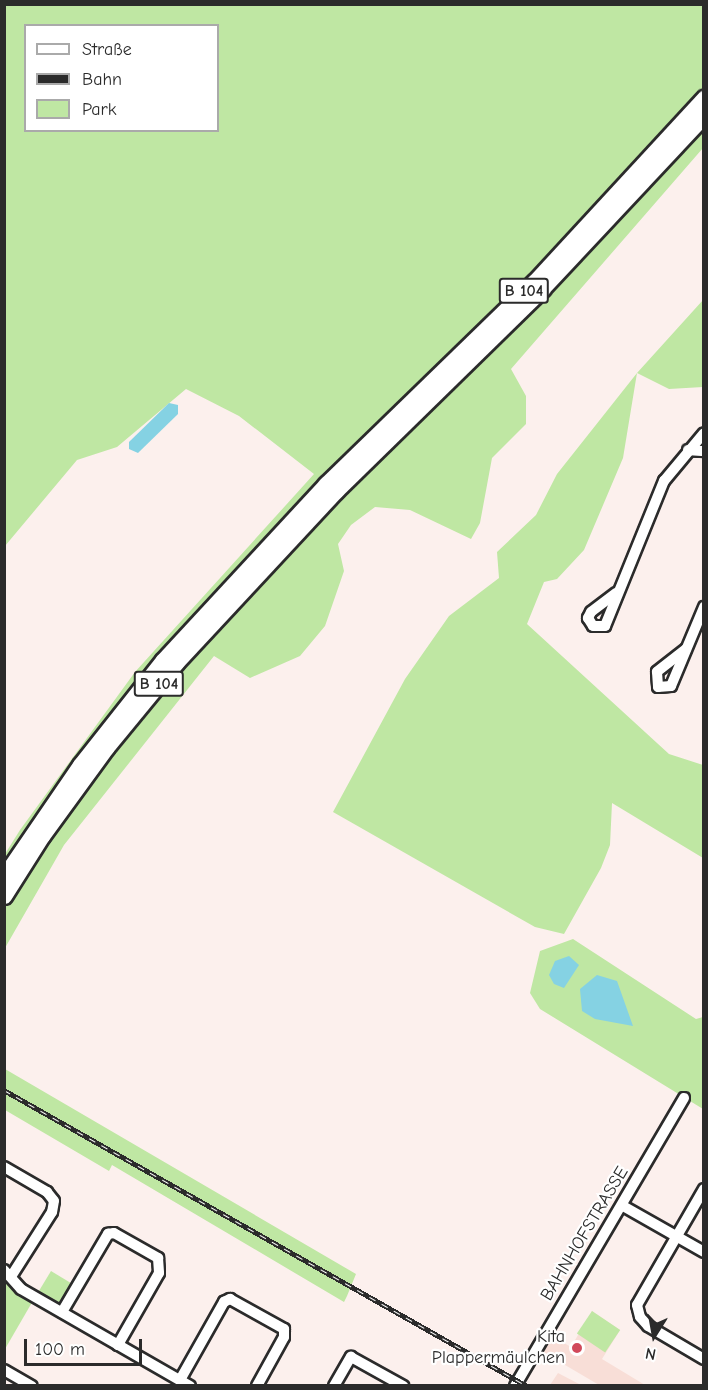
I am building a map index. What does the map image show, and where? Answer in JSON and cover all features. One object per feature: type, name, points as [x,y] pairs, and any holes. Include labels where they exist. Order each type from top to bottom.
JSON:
[{"type":"highway","name":"B 104","points":[[4,876],[80,765],[163,660],[534,282],[704,98]]},
{"type":"highway","name":"B 104","points":[[4,896],[62,809],[176,663],[335,483],[542,290],[704,116]]},
{"type":"street","points":[[616,593],[664,481],[704,433]]},
{"type":"street","points":[[688,450],[704,451]]},
{"type":"street","points":[[686,649],[704,607]]},
{"type":"street","name":"BAHNHOFSTRASSE","points":[[514,1386],[623,1206],[684,1098]]},
{"type":"street","points":[[5,1167],[47,1192],[54,1201],[52,1212],[8,1273],[21,1289],[185,1383],[224,1302],[230,1299],[284,1329],[284,1338],[257,1386]]},
{"type":"street","points":[[704,1190],[642,1292],[637,1305],[640,1317],[648,1326],[704,1359]]},
{"type":"street","points":[[623,1206],[704,1252]]},
{"type":"street","points":[[62,1312],[108,1234],[114,1233],[158,1258],[159,1273],[118,1345]]},
{"type":"street","points":[[334,1386],[351,1358],[403,1386]]},
{"type":"street","points":[[4,1370],[32,1386]]},
{"type":"shaded area","name":"Kita Plappermäulchen","points":[[592,1311],[620,1330],[602,1359],[645,1385],[599,1385],[543,1352],[552,1336],[571,1347]]},
{"type":"shaded area","points":[[558,1373],[581,1385],[550,1385]]},
{"type":"green space","points":[[4,5],[704,5],[703,148],[511,369],[526,396],[526,424],[492,458],[480,523],[471,539],[410,510],[375,507],[351,525],[338,544],[344,571],[325,626],[300,656],[250,678],[214,656],[64,845],[5,948],[5,854],[20,830],[135,672],[314,474],[239,416],[186,389],[117,447],[77,460],[5,546]]},
{"type":"green space","points":[[703,300],[703,387],[669,389],[637,373]]},
{"type":"green space","points":[[637,373],[623,458],[584,550],[557,579],[544,582],[527,624],[669,754],[703,765],[703,858],[612,803],[610,845],[601,868],[564,934],[535,927],[333,812],[405,679],[449,616],[499,578],[497,552],[536,515],[557,474]]},
{"type":"green space","points":[[573,939],[696,1019],[703,1017],[703,1109],[540,1009],[530,993],[540,951]]},
{"type":"green space","points":[[5,1069],[356,1274],[344,1302],[112,1165],[109,1171],[5,1110]]},
{"type":"green space","points":[[51,1271],[73,1284],[61,1305],[39,1292]]},
{"type":"green space","points":[[5,1283],[34,1299],[5,1349]]},
{"type":"green space","points":[[592,1311],[620,1330],[605,1352],[577,1333]]},
{"type":"water","points":[[169,403],[178,405],[178,414],[138,453],[129,449],[129,442]]},
{"type":"water","points":[[569,956],[579,965],[564,988],[554,984],[549,975],[555,961]]},
{"type":"water","points":[[597,975],[617,981],[633,1026],[595,1019],[582,1011],[580,989]]},
{"type":"railway","points":[[4,1090],[527,1386]]},
{"type":"place","name":"Kita Plappermäulchen","points":[[577,1348]]}]
